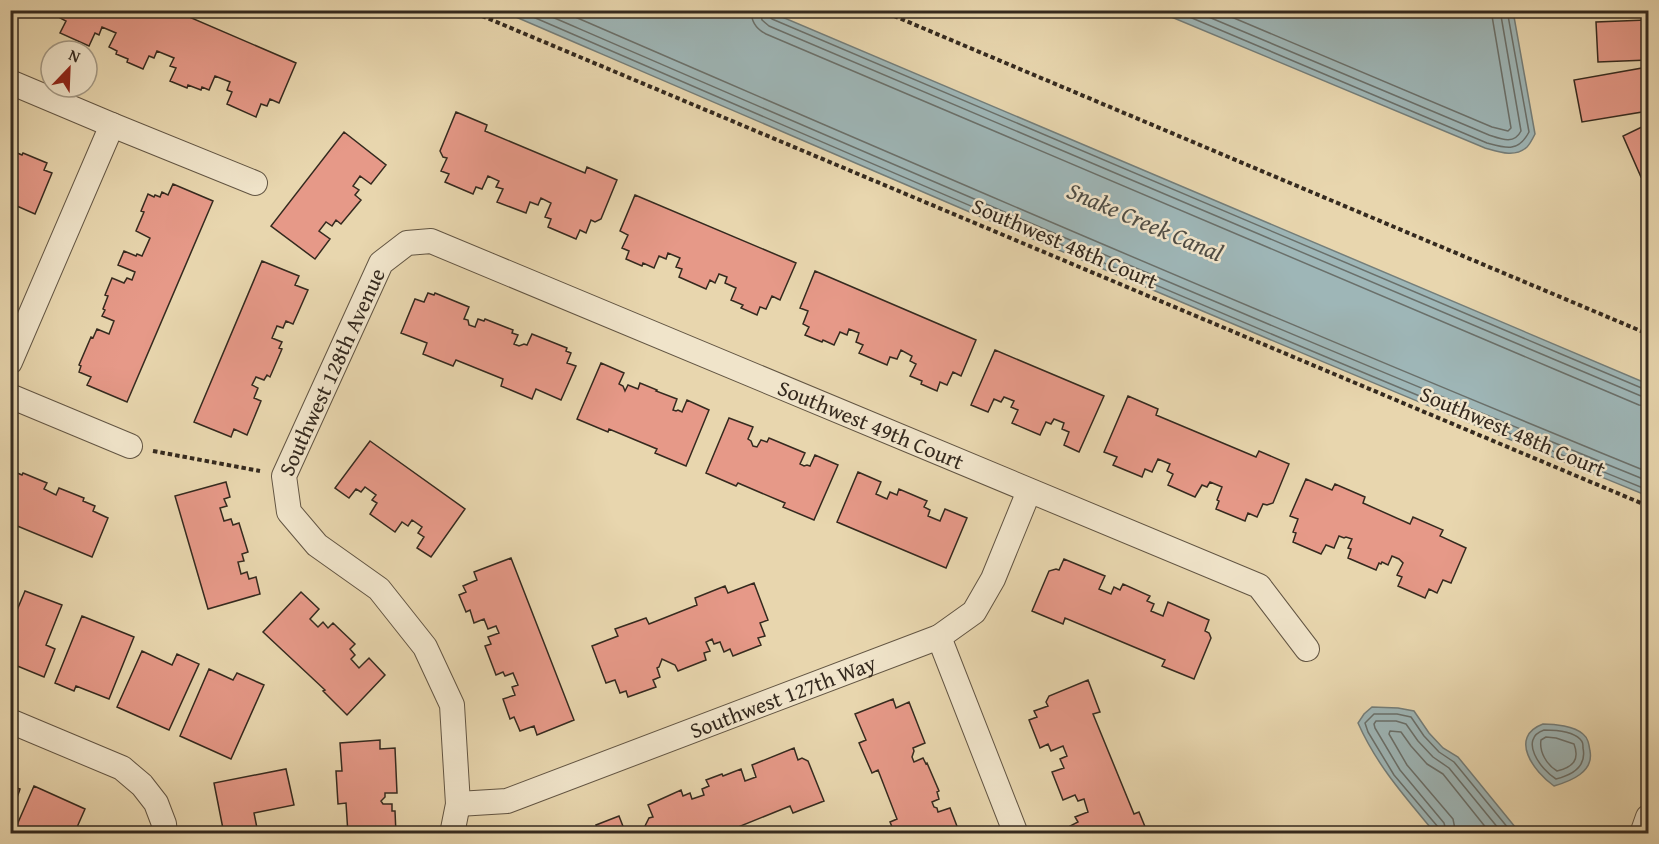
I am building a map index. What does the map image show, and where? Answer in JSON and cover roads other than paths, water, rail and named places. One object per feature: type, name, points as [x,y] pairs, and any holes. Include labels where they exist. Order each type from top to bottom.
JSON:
[{"type":"street","points":[[10,82],[112,126],[255,183]]},
{"type":"street","points":[[10,362],[112,126]]},
{"type":"street","name":"Southwest 49th Court","points":[[407,243],[431,242],[1259,586],[1307,650]]},
{"type":"street","name":"Southwest 128th Avenue","points":[[407,243],[381,263],[284,476],[289,512],[317,545],[379,589],[425,647],[453,705],[458,804]]},
{"type":"street","points":[[10,396],[130,446]]},
{"type":"street","name":"Southwest 127th Way","points":[[458,804],[507,801],[939,637],[974,612],[993,579],[1029,491]]},
{"type":"street","points":[[939,637],[1016,834]]},
{"type":"street","points":[[10,721],[122,768],[142,785],[156,802],[165,834]]},
{"type":"street","points":[[452,834],[458,804]]},
{"type":"street","points":[[1642,834],[1648,818]]},
{"type":"water","name":"Snake Creek Canal","points":[[502,11],[768,11],[1648,384],[1648,496],[1217,317]]},
{"type":"water","points":[[1157,11],[1513,11],[1535,134],[1527,147],[1517,152],[1507,153],[1485,148]]},
{"type":"water","points":[[1372,707],[1414,711],[1429,733],[1443,748],[1458,757],[1520,833],[1435,833],[1393,781],[1374,753],[1358,723]]},
{"type":"water","points":[[1543,724],[1575,729],[1585,736],[1589,746],[1590,758],[1585,770],[1574,778],[1554,786],[1533,764],[1526,746],[1527,737]]}]
